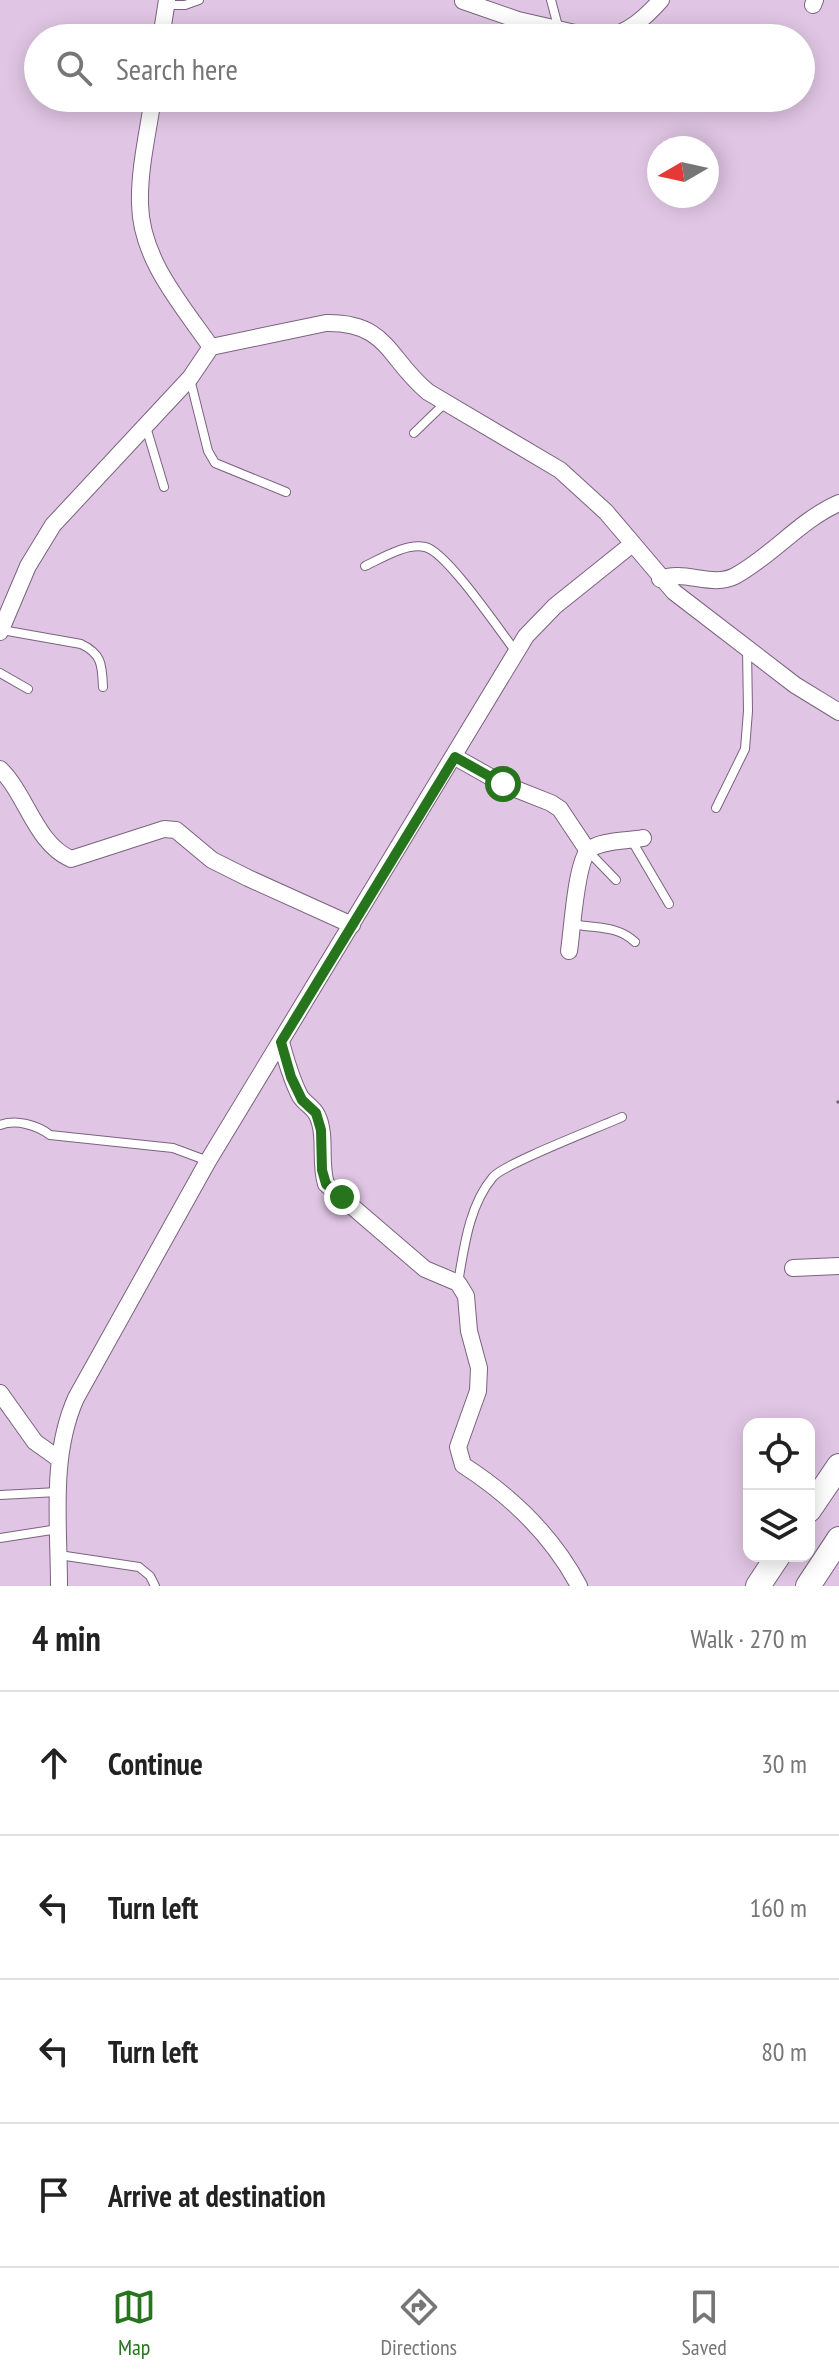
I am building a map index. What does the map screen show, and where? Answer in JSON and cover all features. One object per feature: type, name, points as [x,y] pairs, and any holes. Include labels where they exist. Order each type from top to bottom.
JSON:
[{"type":"main road","points":[[815,1501],[839,1466]]},
{"type":"main road","points":[[808,1586],[839,1539]]},
{"type":"main road","points":[[758,1586],[774,1562]]},
{"type":"street","points":[[636,24],[661,0]]},
{"type":"street","points":[[463,1],[533,24]]},
{"type":"street","points":[[163,24],[166,2]]},
{"type":"street","points":[[151,112],[141,184],[142,222],[159,271],[211,347]]},
{"type":"street","points":[[0,631],[39,544],[53,525],[190,378],[211,347],[326,323],[362,326],[378,337],[416,382],[560,470],[606,512],[674,592],[802,690],[839,712]]},
{"type":"street","points":[[660,579],[677,574],[716,579],[736,575],[814,516],[839,503]]},
{"type":"street","points":[[59,1586],[59,1459],[68,1416],[76,1398],[208,1161],[517,652],[539,621],[631,545]]},
{"type":"street","points":[[455,757],[503,784],[560,809],[588,851]]},
{"type":"street","points":[[0,769],[9,778],[37,826],[59,853],[71,859],[164,829],[176,830],[212,860],[352,925]]},
{"type":"street","points":[[569,951],[579,873],[588,851],[598,845],[637,839]]},
{"type":"street","points":[[281,1042],[291,1077],[302,1100],[316,1113],[321,1130],[322,1170],[326,1184],[425,1269],[458,1283],[466,1296],[469,1331],[479,1368],[478,1391],[458,1447],[463,1465],[526,1513],[568,1564],[579,1586]]},
{"type":"street","points":[[793,1268],[839,1266]]},
{"type":"street","points":[[0,1393],[35,1442],[59,1459]]},
{"type":"lane","points":[[166,2],[185,5],[199,0]]},
{"type":"lane","points":[[551,0],[557,24]]},
{"type":"lane","points":[[190,378],[208,451],[215,463],[286,492]]},
{"type":"lane","points":[[414,433],[446,402]]},
{"type":"lane","points":[[146,427],[164,487]]},
{"type":"lane","points":[[365,566],[422,546],[433,550],[449,564],[517,652]]},
{"type":"lane","points":[[0,631],[81,644],[91,649],[102,663],[103,687]]},
{"type":"lane","points":[[716,808],[745,749],[747,648]]},
{"type":"lane","points":[[0,673],[28,689]]},
{"type":"lane","points":[[637,839],[669,904]]},
{"type":"lane","points":[[588,851],[616,880]]},
{"type":"lane","points":[[573,924],[615,929],[635,942]]},
{"type":"lane","points":[[458,1283],[466,1235],[481,1197],[494,1175],[622,1117]]},
{"type":"lane","points":[[0,1125],[5,1122],[39,1127],[50,1135],[173,1148],[208,1161]]},
{"type":"lane","points":[[0,1495],[59,1492]]},
{"type":"lane","points":[[0,1538],[59,1529]]},
{"type":"lane","points":[[59,1554],[139,1567],[150,1576],[155,1586]]},
{"type":"route","points":[[342,1197],[326,1184],[322,1170],[321,1130],[316,1113],[302,1100],[291,1077],[281,1042],[455,757],[503,784]]}]
